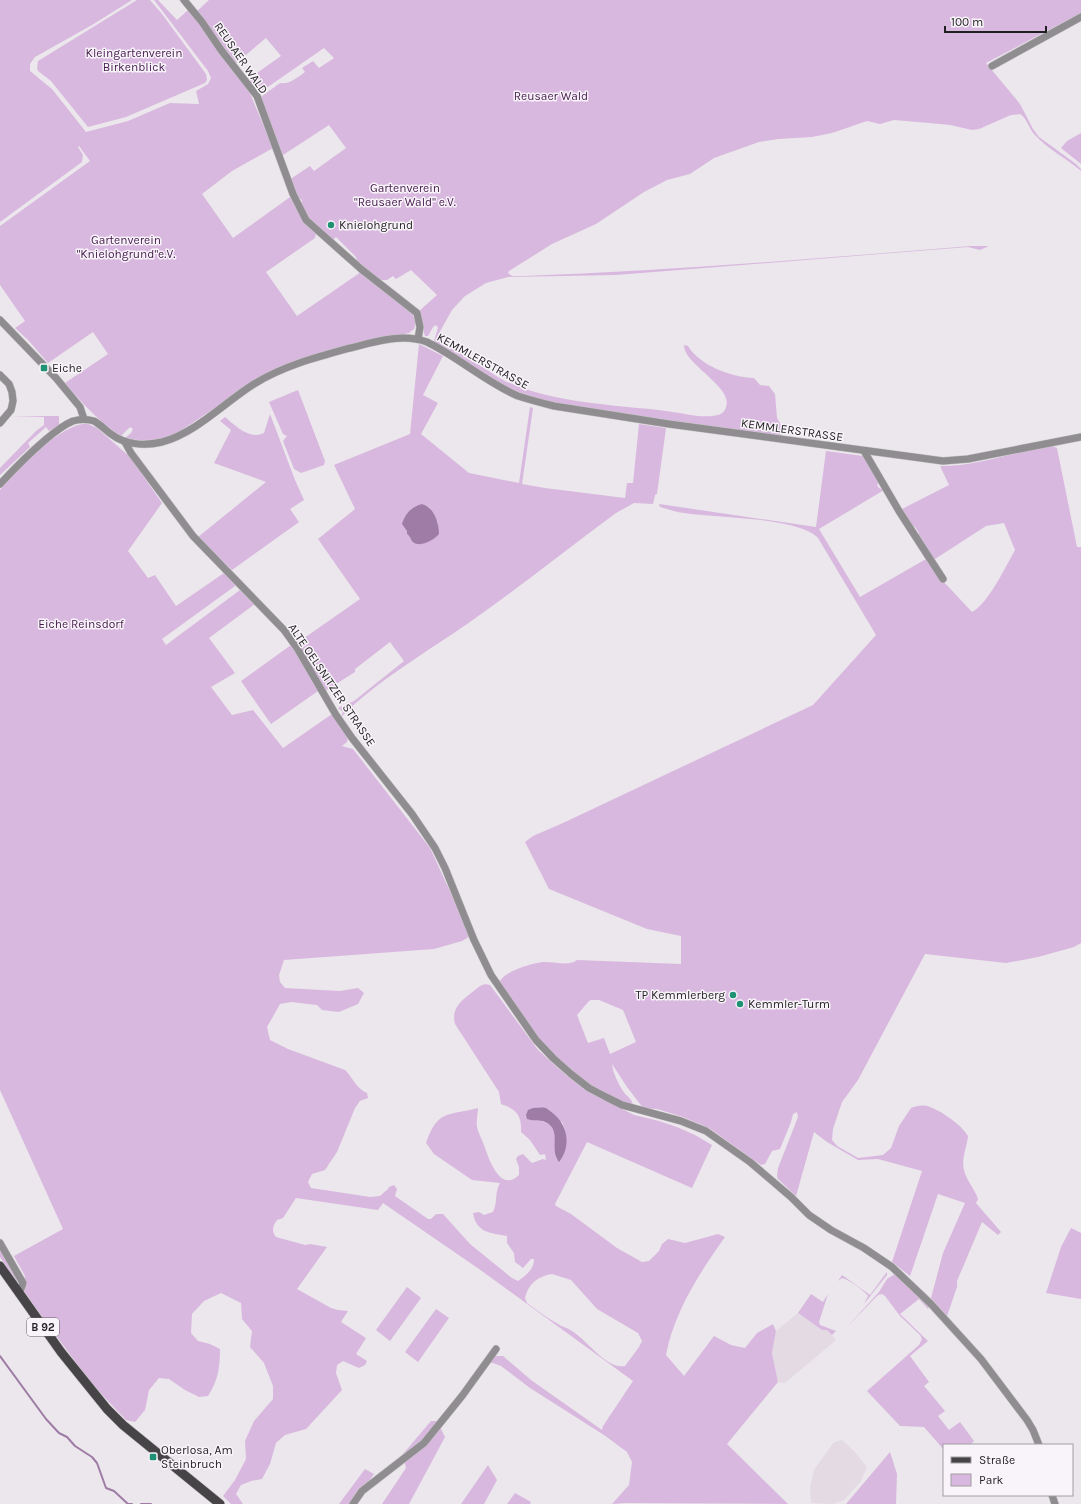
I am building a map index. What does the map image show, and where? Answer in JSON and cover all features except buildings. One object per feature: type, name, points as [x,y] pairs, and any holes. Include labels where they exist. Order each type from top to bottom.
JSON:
[{"type":"main road","name":"B 92","points":[[0,1266],[61,1352],[107,1409],[123,1425],[220,1504]]},
{"type":"street","name":"REUSAER WALD","points":[[184,0],[257,96],[292,194],[306,220],[361,269],[417,313],[420,327],[418,339]]},
{"type":"street","points":[[992,66],[1081,18]]},
{"type":"street","points":[[0,320],[56,378],[80,407],[84,419],[73,421],[57,432],[0,484]]},
{"type":"street","name":"KEMMLERSTRASSE","points":[[84,419],[95,422],[112,435],[125,442],[139,444],[154,443],[176,437],[271,374],[318,357],[375,342],[404,338],[418,339],[435,346],[506,389],[537,402],[554,406],[661,422],[943,461],[968,459],[1081,437]]},
{"type":"street","points":[[0,376],[10,384],[12,392],[12,410],[0,424]]},
{"type":"street","name":"ALTE OELSNITZER STRASSE","points":[[125,442],[193,536],[284,630],[297,648],[352,738],[400,797],[435,848],[454,886],[474,940],[491,975],[536,1040],[553,1058],[589,1088],[617,1102],[680,1121],[706,1131],[750,1162],[791,1197],[809,1215],[864,1248],[892,1267],[931,1304],[981,1359],[1027,1420],[1039,1444]]},
{"type":"street","points":[[864,451],[899,511],[942,579]]},
{"type":"street","points":[[0,1243],[17,1270],[23,1283],[19,1294]]},
{"type":"street","points":[[353,1504],[362,1491],[424,1443],[462,1396],[496,1349]]},
{"type":"shaded area","points":[[422,504],[430,508],[433,512],[438,525],[439,534],[430,541],[423,544],[416,544],[407,534],[407,531],[402,524],[409,511]]},
{"type":"shaded area","points":[[533,1108],[546,1108],[556,1116],[563,1126],[566,1144],[563,1156],[559,1162],[556,1157],[553,1129],[549,1124],[543,1121],[527,1119],[526,1115],[528,1110]]},
{"type":"shaded area","points":[[798,1313],[822,1330],[827,1330],[836,1340],[785,1383],[778,1382],[772,1353],[776,1331]]},
{"type":"shaded area","points":[[842,1440],[853,1450],[867,1467],[861,1481],[844,1500],[833,1504],[811,1503],[810,1487],[814,1470],[834,1442]]},
{"type":"green space","name":"Gartenverein \"Knielohgrund\"e.V.","points":[[0,0],[132,0],[92,25],[35,57],[30,64],[30,71],[52,89],[86,132],[128,121],[170,103],[199,104],[196,91],[208,84],[211,78],[208,71],[154,0],[158,0],[177,20],[188,10],[179,0],[181,0],[249,91],[273,148],[232,171],[202,194],[233,238],[290,197],[303,221],[316,233],[315,238],[266,272],[297,316],[361,272],[412,313],[416,322],[414,329],[409,333],[334,349],[282,366],[247,386],[176,434],[170,436],[151,440],[125,438],[133,429],[130,427],[121,436],[105,425],[84,405],[65,383],[108,354],[93,332],[48,363],[28,340],[15,328],[25,321],[0,285],[0,226],[90,161],[79,146],[78,147],[83,155],[82,162],[0,222]]},
{"type":"green space","name":"Kleingartenverein Birkenblick","points":[[137,0],[150,0],[206,74],[207,80],[205,83],[126,117],[88,127],[51,81],[38,71],[38,61]]},
{"type":"green space","points":[[209,0],[1081,0],[1081,13],[986,63],[1020,104],[1033,129],[1039,137],[1076,164],[1081,171],[1039,139],[1032,132],[1020,114],[1011,115],[979,129],[972,130],[950,125],[894,120],[880,124],[867,121],[832,133],[812,137],[778,139],[759,142],[714,158],[690,174],[667,180],[644,192],[596,224],[552,244],[508,273],[512,276],[522,276],[634,271],[746,264],[971,246],[989,246],[980,250],[968,247],[616,275],[508,277],[486,283],[465,296],[452,310],[438,335],[439,338],[498,377],[521,388],[541,394],[604,405],[699,416],[719,415],[726,408],[726,399],[723,392],[691,360],[684,345],[688,346],[693,353],[708,365],[727,373],[754,378],[760,385],[769,386],[775,394],[777,418],[782,427],[782,434],[777,436],[572,406],[538,399],[518,392],[505,386],[435,343],[434,341],[438,328],[436,325],[433,327],[428,336],[425,336],[418,312],[437,295],[411,270],[396,279],[393,276],[387,280],[378,280],[358,264],[356,257],[336,237],[332,241],[314,227],[300,206],[302,201],[301,199],[297,198],[289,180],[310,166],[314,171],[346,148],[329,125],[280,157],[258,99],[280,83],[290,82],[305,72],[302,68],[313,61],[319,68],[334,58],[324,48],[257,93],[247,80],[281,56],[266,38],[235,64],[196,12]]},
{"type":"green space","points":[[1081,133],[1081,164],[1061,148],[1067,141]]},
{"type":"green space","points":[[419,344],[443,356],[423,395],[438,403],[421,434],[469,473],[519,483],[530,407],[533,408],[522,484],[625,498],[627,483],[633,483],[639,424],[666,428],[657,494],[655,495],[653,504],[634,503],[616,513],[489,609],[403,667],[371,691],[341,717],[343,712],[338,708],[354,701],[404,661],[390,642],[355,669],[355,672],[325,691],[305,654],[297,643],[360,599],[318,539],[355,509],[334,465],[410,434]],"holes":[[[422,504],[429,507],[438,523],[411,540],[405,527],[412,509]]]},
{"type":"green space","points":[[298,390],[325,461],[324,465],[301,473],[294,469],[283,441],[287,436],[283,434],[269,402]]},
{"type":"green space","points":[[270,414],[304,500],[290,509],[299,522],[232,570],[198,537],[266,482],[214,463],[231,430],[220,421],[225,417],[243,431],[253,435],[258,435],[264,433]]},
{"type":"green space","points":[[10,416],[59,416],[59,425],[49,431],[46,427],[28,443],[30,447],[0,475],[0,468],[36,431],[44,425],[44,417]]},
{"type":"green space","name":"Eiche Reinsdorf","points":[[82,424],[88,424],[97,428],[130,457],[162,503],[128,551],[148,578],[155,575],[176,606],[224,573],[234,583],[235,586],[162,639],[166,645],[240,590],[255,604],[209,638],[235,673],[211,687],[232,715],[253,710],[283,748],[332,714],[348,737],[347,742],[342,746],[353,749],[430,848],[459,911],[469,937],[462,941],[434,949],[284,960],[279,975],[280,982],[285,988],[340,991],[358,988],[364,993],[358,1004],[339,1012],[322,1010],[317,1005],[291,1002],[280,1004],[267,1027],[270,1040],[288,1049],[345,1070],[357,1086],[367,1093],[368,1098],[360,1101],[355,1108],[337,1152],[325,1170],[312,1174],[308,1182],[311,1188],[370,1197],[380,1196],[389,1187],[394,1185],[397,1189],[395,1196],[428,1219],[431,1219],[436,1214],[443,1214],[470,1244],[512,1278],[518,1281],[529,1272],[533,1266],[534,1259],[531,1259],[523,1268],[515,1262],[514,1253],[507,1243],[507,1236],[485,1231],[477,1225],[475,1220],[473,1213],[479,1212],[484,1215],[493,1212],[500,1183],[472,1180],[434,1154],[426,1143],[430,1132],[440,1119],[445,1116],[478,1108],[478,1132],[492,1165],[501,1177],[506,1180],[512,1180],[519,1175],[519,1167],[516,1159],[518,1156],[523,1154],[532,1163],[543,1159],[546,1160],[545,1154],[540,1155],[530,1140],[521,1132],[520,1121],[517,1114],[511,1108],[501,1104],[499,1092],[455,1024],[455,1012],[461,1002],[480,986],[485,984],[490,985],[538,1050],[567,1076],[587,1091],[634,1115],[677,1127],[712,1145],[692,1188],[587,1142],[555,1204],[617,1248],[642,1262],[649,1261],[659,1251],[662,1244],[668,1239],[685,1243],[718,1234],[725,1237],[697,1278],[689,1293],[675,1323],[666,1355],[684,1376],[714,1336],[731,1345],[745,1348],[757,1333],[773,1324],[776,1331],[772,1353],[778,1382],[727,1444],[788,1504],[612,1504],[629,1485],[632,1462],[627,1452],[604,1435],[530,1388],[501,1366],[488,1363],[494,1356],[503,1356],[531,1380],[602,1430],[603,1426],[633,1381],[479,1269],[383,1203],[378,1210],[296,1198],[283,1218],[277,1220],[274,1224],[273,1230],[276,1237],[305,1245],[310,1244],[327,1247],[297,1289],[331,1308],[348,1311],[341,1322],[366,1338],[356,1354],[367,1361],[365,1365],[359,1368],[343,1361],[337,1365],[336,1373],[342,1390],[306,1429],[285,1435],[276,1443],[270,1464],[262,1479],[241,1485],[236,1494],[243,1504],[231,1504],[223,1496],[235,1480],[246,1459],[245,1441],[254,1421],[273,1399],[273,1386],[264,1363],[250,1347],[252,1331],[242,1319],[241,1303],[221,1293],[204,1301],[192,1314],[191,1333],[198,1341],[210,1344],[220,1349],[218,1374],[208,1396],[199,1397],[185,1390],[169,1379],[159,1378],[149,1390],[145,1410],[135,1422],[126,1420],[91,1383],[24,1292],[25,1276],[14,1256],[63,1229],[0,1090],[0,490],[38,451],[60,434]],"holes":[[[542,1121],[562,1122],[566,1142],[559,1161],[556,1158],[555,1130],[552,1126]],[[552,1274],[571,1280],[597,1309],[638,1333],[642,1341],[625,1366],[618,1366],[604,1359],[578,1335],[550,1319],[527,1303],[525,1298],[526,1293],[531,1285],[538,1279]]]},
{"type":"green space","points":[[1052,446],[1057,448],[1077,547],[1081,547],[1081,943],[1074,947],[1038,957],[1006,963],[925,954],[858,1080],[842,1102],[833,1129],[832,1140],[837,1146],[858,1158],[883,1155],[891,1148],[899,1126],[911,1108],[927,1106],[938,1110],[950,1118],[961,1127],[968,1136],[963,1162],[965,1174],[977,1195],[978,1199],[976,1203],[1001,1232],[998,1235],[982,1222],[957,1281],[957,1287],[947,1316],[931,1298],[943,1253],[965,1203],[938,1194],[910,1276],[892,1262],[922,1171],[878,1159],[858,1160],[827,1142],[814,1132],[796,1196],[778,1179],[777,1176],[778,1168],[798,1117],[797,1112],[793,1114],[780,1149],[772,1151],[765,1164],[761,1165],[709,1128],[683,1117],[657,1109],[643,1108],[612,1064],[613,1071],[623,1091],[632,1101],[633,1106],[598,1092],[567,1068],[540,1041],[499,984],[505,976],[511,972],[525,966],[543,962],[569,963],[577,960],[681,964],[681,936],[647,929],[549,889],[525,842],[533,836],[813,705],[876,635],[818,538],[808,531],[775,522],[681,513],[660,507],[659,504],[816,527],[826,451],[863,456],[879,481],[877,485],[879,488],[884,490],[819,529],[860,597],[926,559],[944,582],[972,612],[978,608],[990,593],[1002,575],[1015,550],[1004,523],[986,526],[932,561],[918,536],[919,533],[915,527],[912,526],[902,509],[949,485],[940,466],[969,464]],"holes":[[[599,1000],[623,1010],[636,1042],[610,1054],[604,1038],[588,1043],[577,1015],[589,1001]]]},
{"type":"green space","points":[[291,645],[318,691],[271,724],[241,681]]},
{"type":"green space","points":[[1071,1228],[1081,1233],[1081,1299],[1046,1293],[1061,1247]]},
{"type":"green space","points":[[0,1249],[19,1281],[18,1284],[0,1257]]},
{"type":"green space","points":[[887,1272],[887,1275],[864,1304],[868,1296],[863,1291],[845,1279],[842,1278],[838,1281],[842,1275],[870,1295]]},
{"type":"green space","points":[[895,1274],[929,1307],[928,1309],[919,1299],[900,1314],[928,1341],[910,1356],[929,1382],[924,1386],[945,1411],[938,1416],[949,1430],[960,1422],[974,1441],[971,1444],[943,1444],[943,1449],[924,1427],[900,1426],[867,1391],[919,1345],[922,1339],[882,1294],[878,1295],[846,1328],[879,1292],[887,1279]]},
{"type":"green space","points":[[407,1287],[421,1298],[390,1341],[376,1330]]},
{"type":"green space","points":[[811,1294],[823,1302],[828,1294],[819,1322],[820,1325],[836,1331],[832,1335],[827,1330],[822,1330],[798,1313]]},
{"type":"green space","points":[[436,1309],[449,1318],[418,1362],[405,1352]]},
{"type":"green space","points":[[431,1421],[437,1421],[445,1437],[409,1504],[382,1504],[406,1468],[403,1454]]},
{"type":"green space","points":[[890,1452],[897,1474],[896,1504],[846,1504]]},
{"type":"green space","points":[[488,1465],[497,1480],[484,1504],[461,1504]]},
{"type":"green space","points":[[365,1469],[374,1474],[352,1504],[339,1504]]},
{"type":"green space","points":[[515,1493],[531,1502],[530,1504],[507,1504]]},
{"type":"waterway","points":[[0,1356],[46,1419],[59,1433],[67,1437],[75,1446],[92,1457],[97,1463],[106,1488],[114,1491],[128,1504],[132,1504]]},
{"type":"waterway","points":[[141,1504],[151,1504]]},
{"type":"place","name":"Knielohgrund","points":[[331,225]]},
{"type":"place","name":"Eiche","points":[[44,368]]},
{"type":"place","name":"TP Kemmlerberg","points":[[733,995]]},
{"type":"place","name":"Kemmler-Turm","points":[[740,1004]]},
{"type":"place","name":"Oberlosa, Am Steinbruch","points":[[153,1457]]},
{"type":"park label","name":"Reusaer Wald","points":[[551,96]]},
{"type":"park label","name":"Gartenverein \"Reusaer Wald\" e.V.","points":[[405,195]]}]
